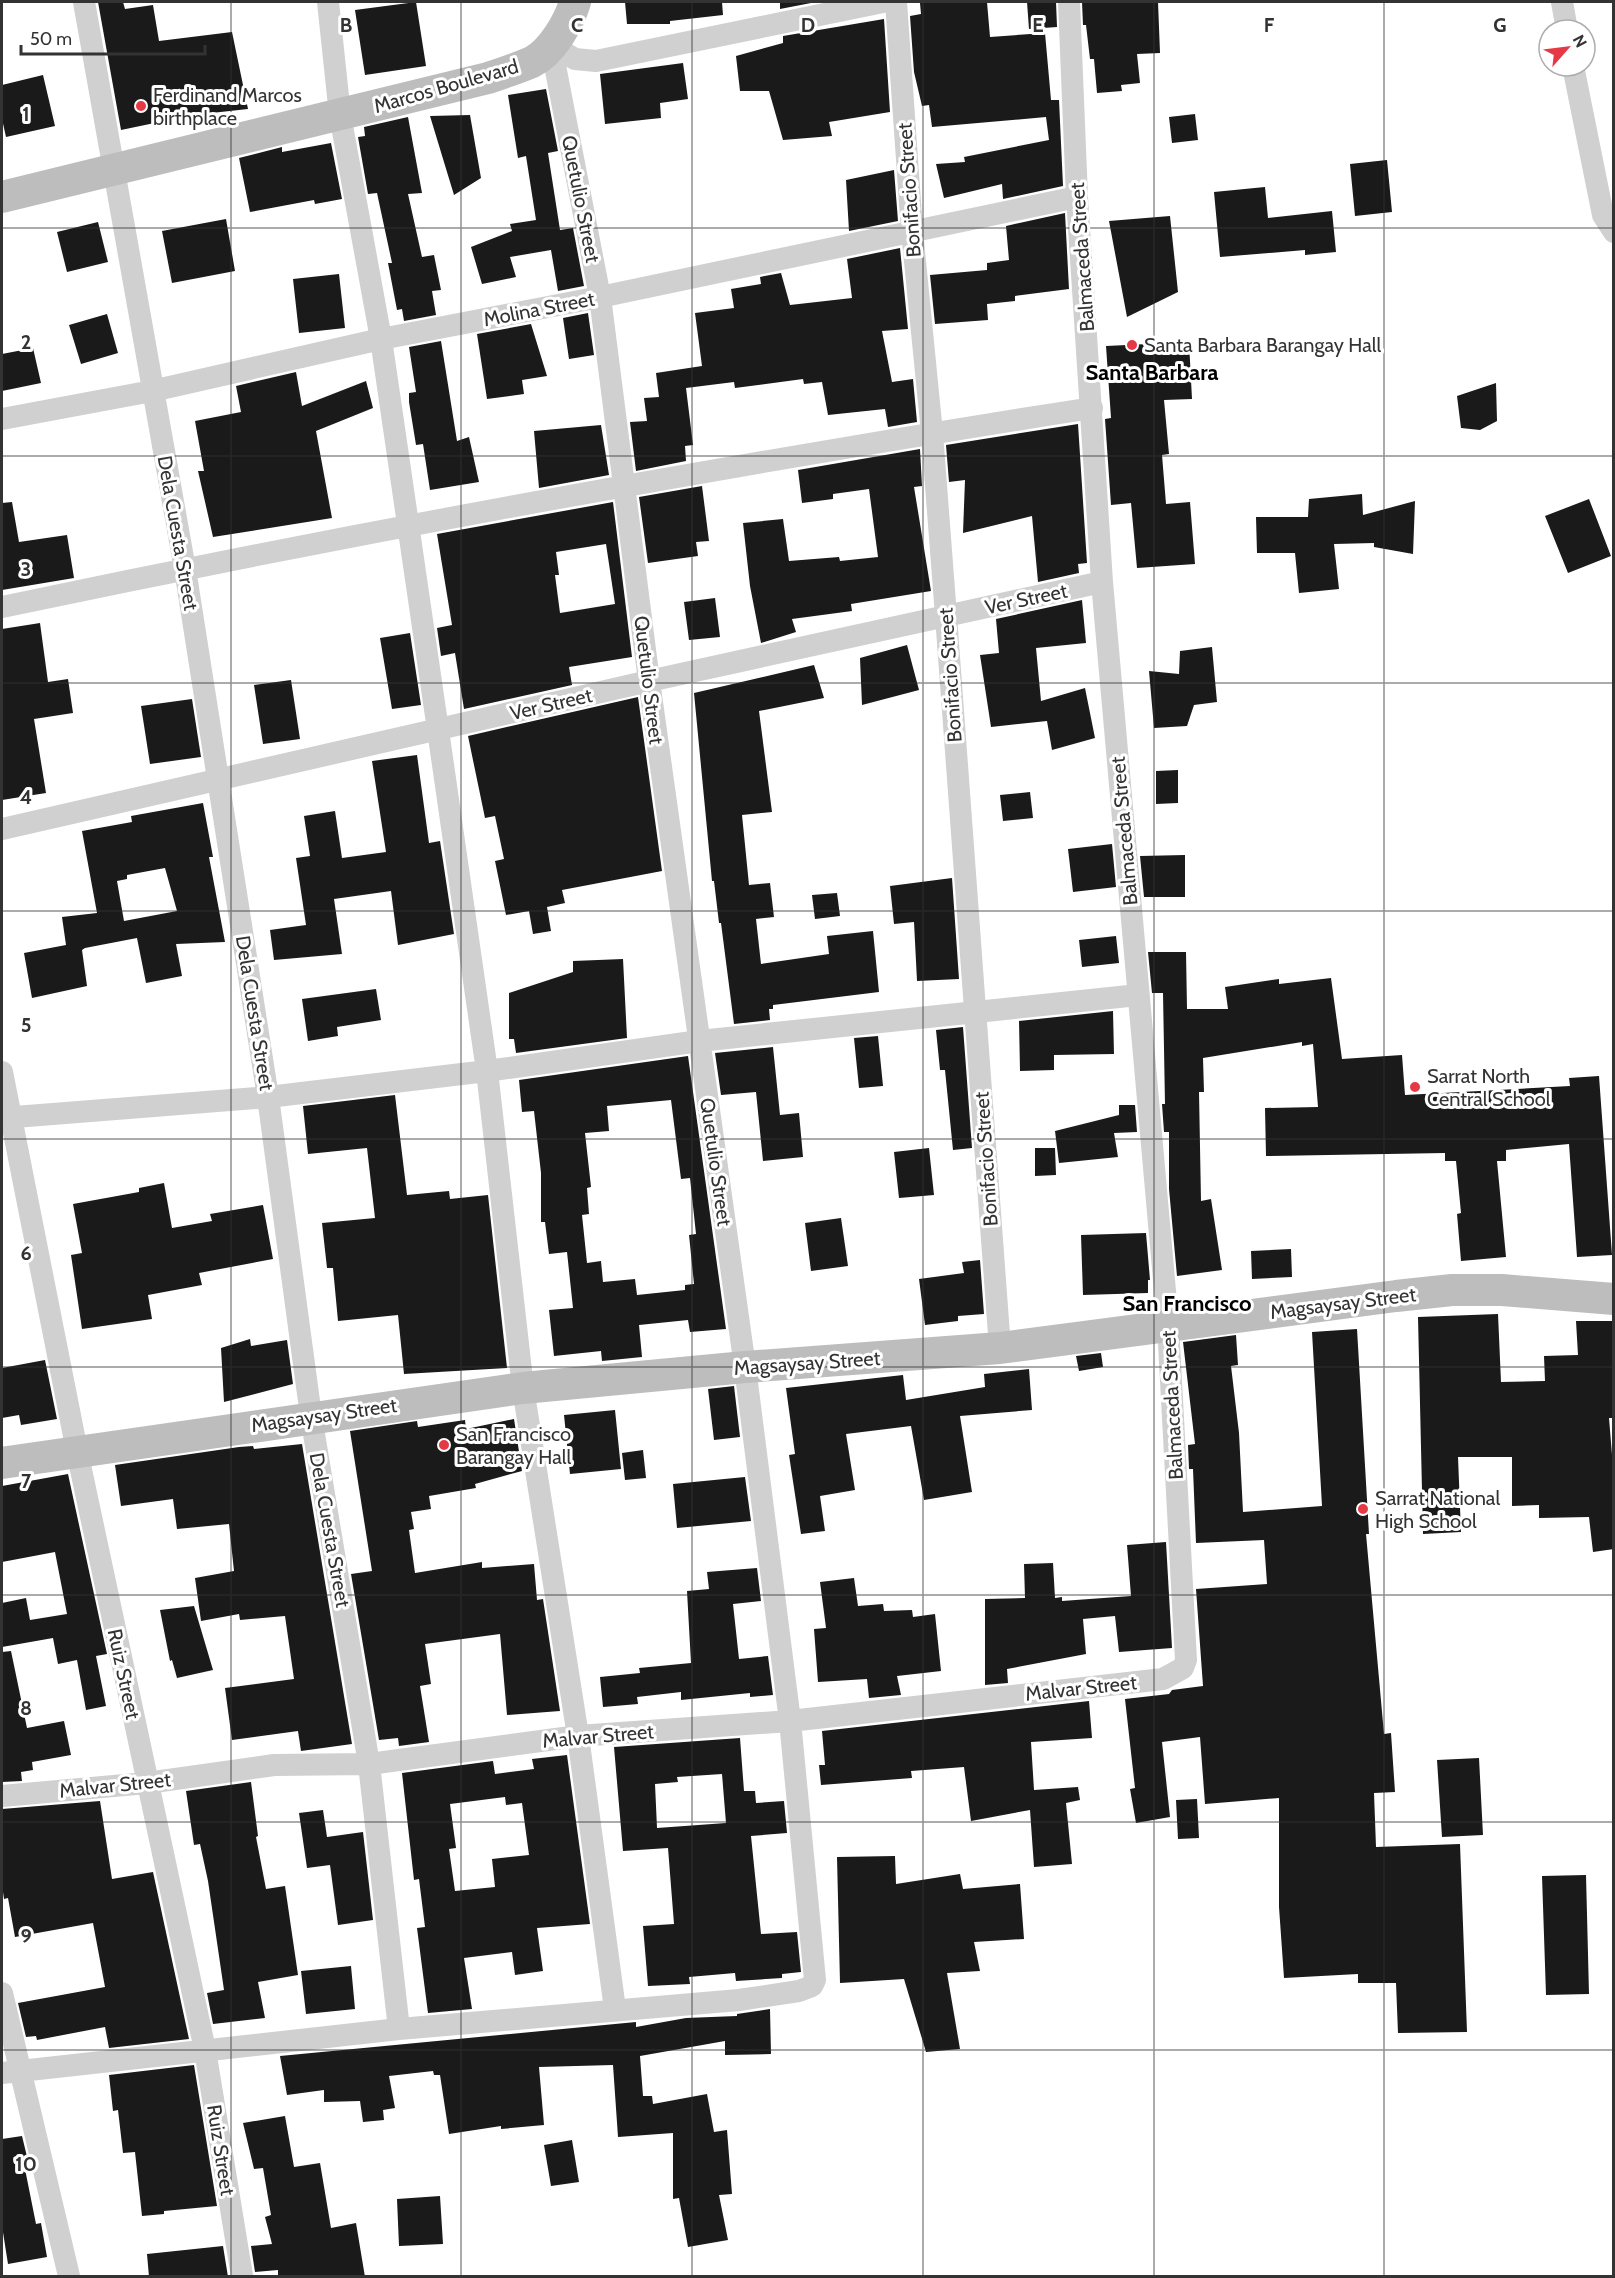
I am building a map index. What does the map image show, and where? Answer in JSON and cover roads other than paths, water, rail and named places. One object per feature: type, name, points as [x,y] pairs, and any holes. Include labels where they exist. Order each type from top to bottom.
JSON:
[{"type":"main road","points":[[551,45],[570,16],[575,2]]},
{"type":"main road","name":"Marcos Boulevard","points":[[2,197],[488,78],[534,61],[551,45]]},
{"type":"main road","name":"Magsaysay Street","points":[[2,1462],[311,1416],[523,1388],[746,1367],[1000,1348],[1452,1290],[1502,1290],[1614,1299]]},
{"type":"street","name":"Dela Cuesta Street","points":[[84,2],[116,170],[152,391],[185,569],[268,1097],[311,1416],[369,1764],[399,2029]]},
{"type":"street","points":[[10,2072],[399,2029],[615,2009],[578,1736],[523,1388],[487,1071],[381,339],[340,115],[328,2]]},
{"type":"street","points":[[551,45],[575,59],[596,61],[883,2]]},
{"type":"street","name":"Bonifacio Street","points":[[896,2],[912,231],[932,433],[1000,1348]]},
{"type":"street","name":"Balmaceda Street","points":[[1069,2],[1077,197],[1102,582],[1168,1325],[1186,1660]]},
{"type":"street","points":[[1562,2],[1565,18]]},
{"type":"street","name":"Quetulio Street","points":[[551,45],[600,297],[649,681],[746,1367],[790,1721],[815,1980],[812,1986],[799,1991],[739,2000],[615,2009]]},
{"type":"street","points":[[1575,78],[1603,215],[1614,232]]},
{"type":"street","name":"Molina Street","points":[[2,418],[152,391],[381,339],[600,297],[1077,197]]},
{"type":"street","points":[[2,607],[185,569],[625,484],[1092,408]]},
{"type":"street","name":"Ver Street","points":[[2,829],[649,681],[1102,582]]},
{"type":"street","points":[[6,1118],[268,1097],[487,1071],[699,1041],[975,1010],[1138,995]]},
{"type":"street","name":"Ruiz Street","points":[[2,1072],[6,1118],[205,2050],[242,2277]]},
{"type":"street","name":"Malvar Street","points":[[2,1796],[147,1783],[274,1765],[369,1764],[578,1736],[790,1721],[1163,1679],[1183,1668],[1186,1660]]},
{"type":"street","points":[[2,1993],[10,2072],[69,2277]]},
{"type":"place","name":"Ferdinand Marcos birthplace","points":[[141,106]]},
{"type":"place","name":"Santa Barbara Barangay Hall","points":[[1132,345]]},
{"type":"place","name":"Sarrat North Central School","points":[[1415,1087]]},
{"type":"place","name":"San Francisco Barangay Hall","points":[[444,1445]]},
{"type":"place","name":"Sarrat National High School","points":[[1363,1509]]},
{"type":"district","name":"Santa Barbara","points":[[1152,372]]},
{"type":"district","name":"San Francisco","points":[[1187,1303]]}]
